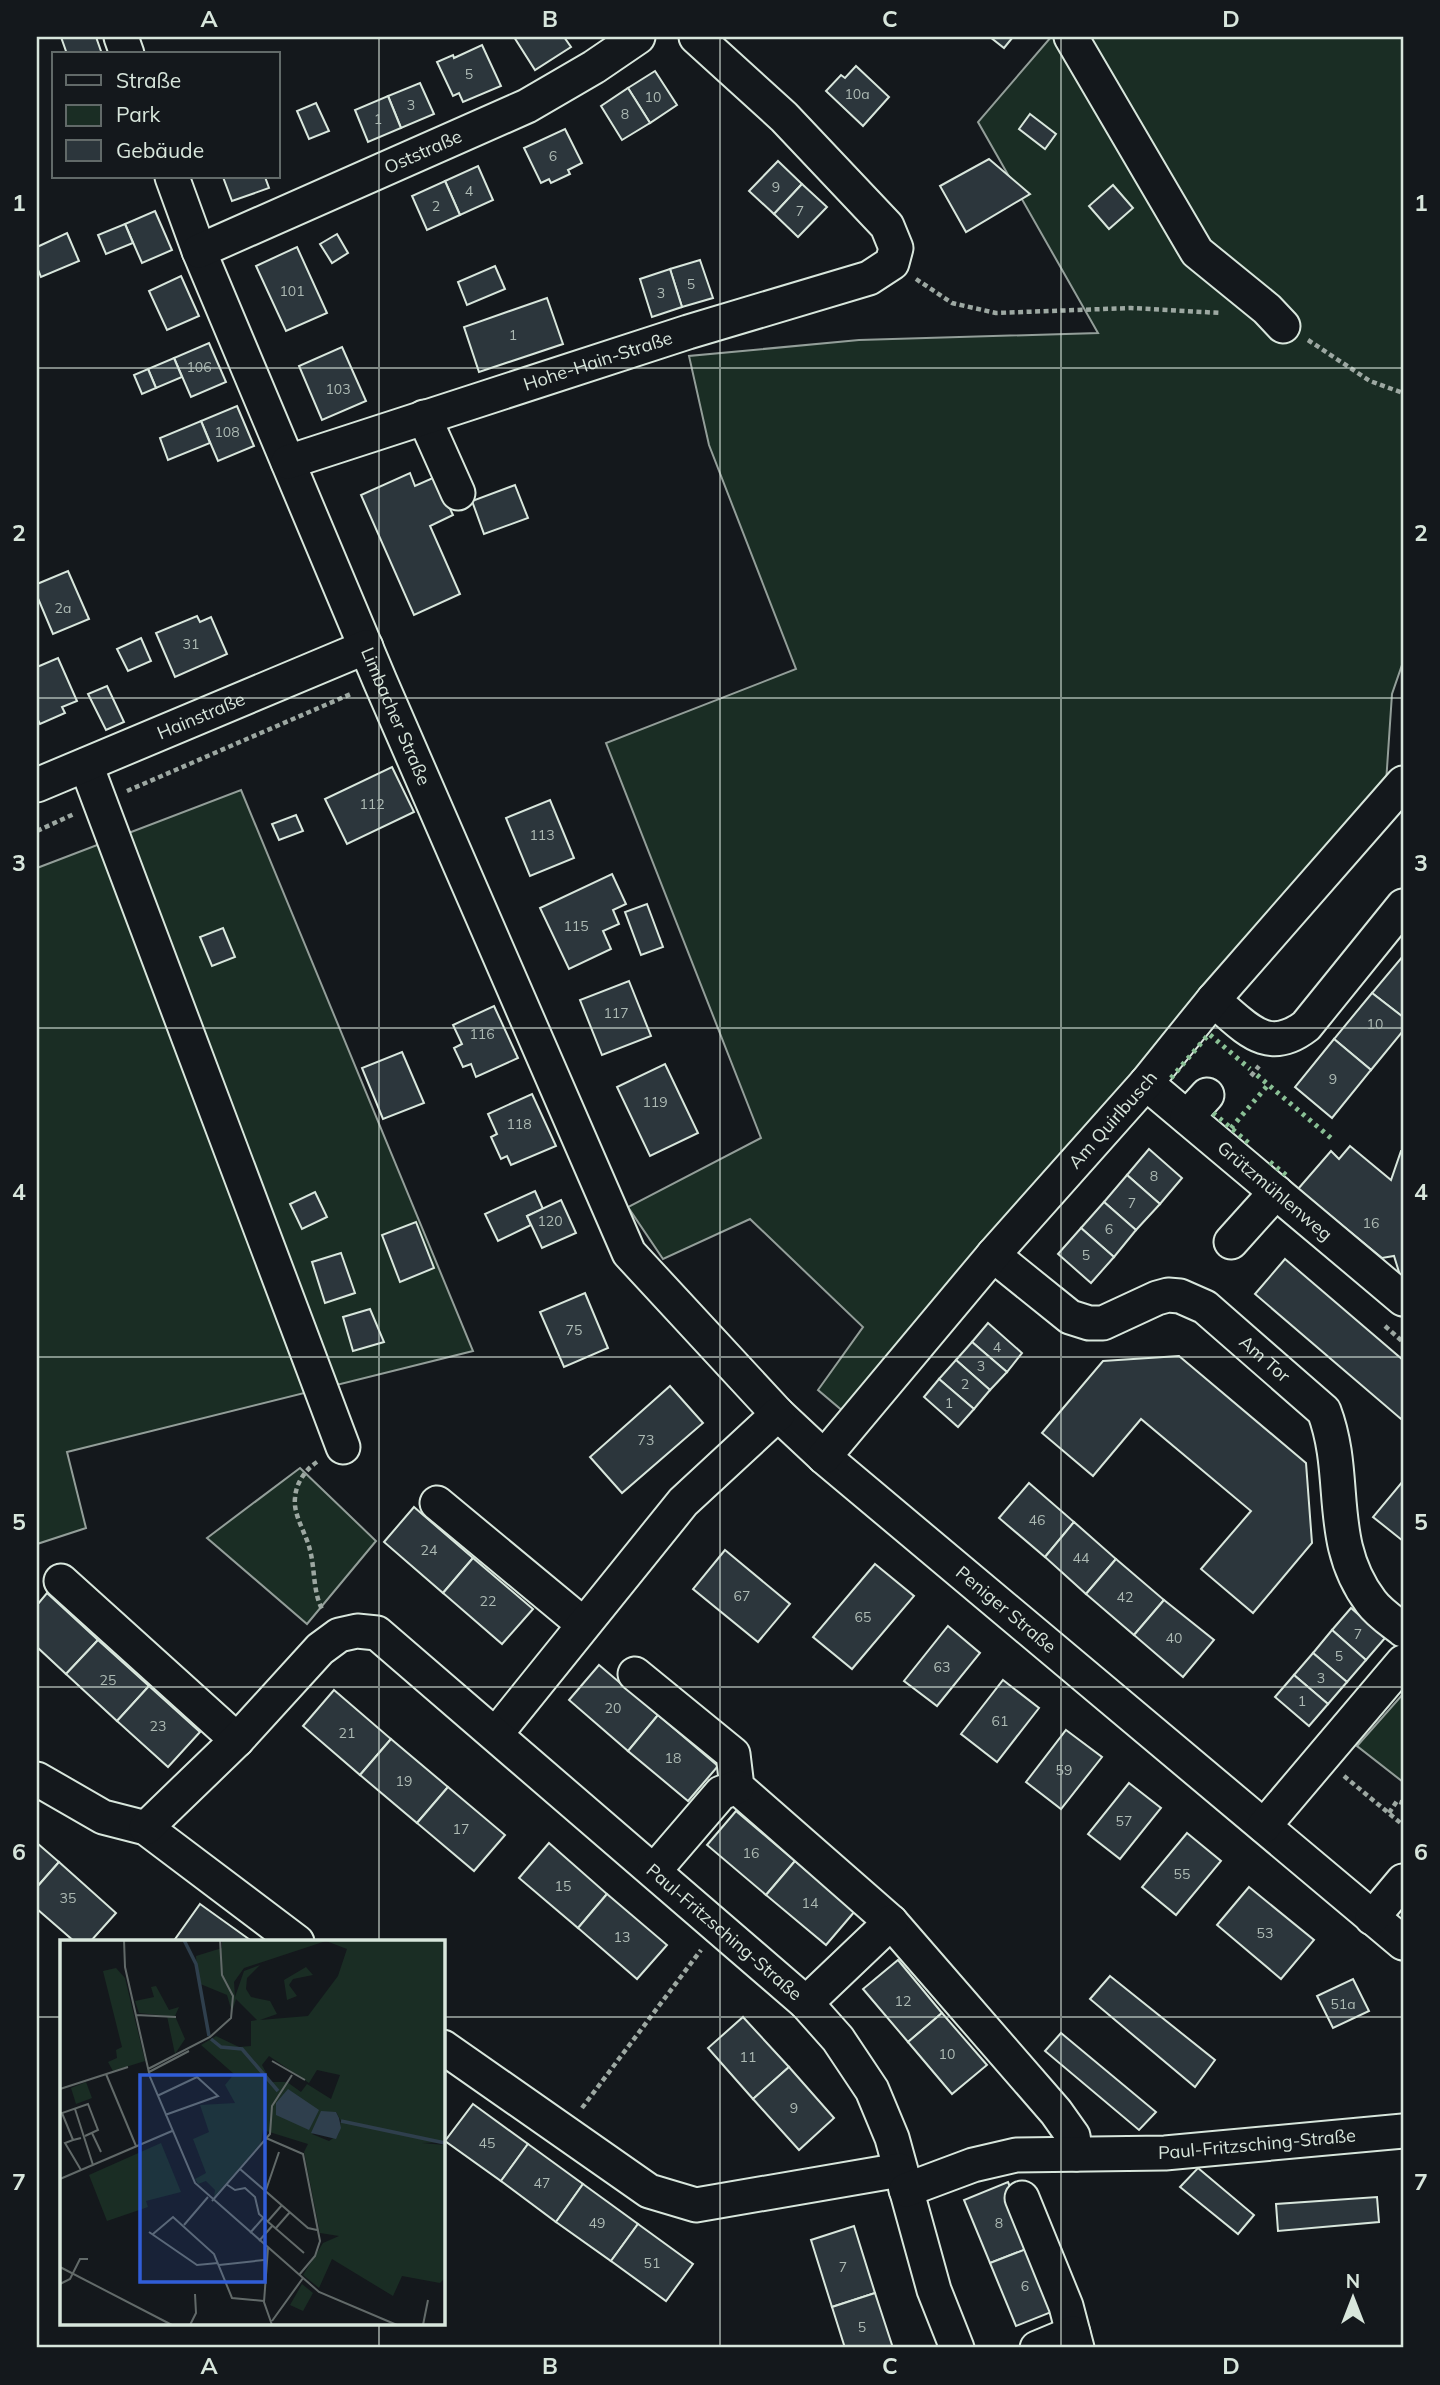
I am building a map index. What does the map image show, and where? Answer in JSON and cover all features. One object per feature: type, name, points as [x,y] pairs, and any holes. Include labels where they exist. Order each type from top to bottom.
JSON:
[{"type":"street","name":"Oststraße","points":[[199,251],[527,106],[594,67],[638,37]]},
{"type":"street","points":[[696,37],[784,117],[847,181],[887,226],[894,256]]},
{"type":"street","points":[[1071,37],[1197,252],[1267,309],[1283,326]]},
{"type":"street","name":"Limbacher Straße","points":[[172,178],[199,251],[380,681],[629,1253]]},
{"type":"street","name":"Hohe-Hain-Straße","points":[[288,462],[701,328],[869,278],[894,256]]},
{"type":"street","points":[[424,417],[458,492]]},
{"type":"street","name":"Hainstraße","points":[[37,785],[366,647]]},
{"type":"street","points":[[86,765],[344,1447]]},
{"type":"street","name":"Am Quirlbusch","points":[[824,1457],[993,1255],[1146,1083],[1213,1000],[1403,783]]},
{"type":"street","points":[[1213,1000],[1257,1036],[1277,1040],[1299,1031],[1306,1026],[1403,906]]},
{"type":"street","name":"Grützmühlenweg","points":[[1146,1083],[1197,1106],[1256,1157],[1276,1192],[1403,1299]]},
{"type":"street","points":[[1231,1242],[1276,1192]]},
{"type":"street","name":"Peniger Straße","points":[[629,1253],[778,1414],[824,1457],[1403,1944]]},
{"type":"street","name":"Am Tor","points":[[993,1255],[1070,1317],[1089,1323],[1103,1323],[1157,1298],[1168,1296],[1180,1296],[1205,1307],[1324,1411],[1333,1434],[1343,1546],[1353,1573],[1372,1604],[1403,1630]]},
{"type":"street","points":[[496,1734],[683,1502],[778,1414]]},
{"type":"street","points":[[437,1503],[583,1624]]},
{"type":"street","points":[[61,1581],[237,1740]]},
{"type":"street","name":"Paul-Fritzsching-Straße","points":[[339,1635],[358,1631],[377,1633],[806,2003],[838,2039],[872,2091],[892,2138],[934,2290],[957,2348]]},
{"type":"street","points":[[146,1828],[237,1740],[320,1649],[339,1635]]},
{"type":"street","points":[[1264,1826],[1403,1662]]},
{"type":"street","points":[[635,1674],[733,1754],[737,1787],[891,1922],[1056,2112],[1073,2136],[1076,2154]]},
{"type":"street","points":[[37,1779],[103,1817],[146,1828],[294,1940]]},
{"type":"street","points":[[654,1871],[721,1793],[737,1787]]},
{"type":"street","points":[[1372,1918],[1403,1881]]},
{"type":"street","points":[[806,2003],[891,1922]]},
{"type":"street","name":"Paul-Fritzsching-Straße","points":[[444,2047],[649,2192],[696,2205],[903,2180],[1016,2155],[1165,2152],[1403,2131]]},
{"type":"street","points":[[1022,2198],[1066,2306],[1075,2341],[1037,2348]]},
{"type":"path","points":[[894,256],[952,303],[996,313],[1131,308],[1234,315]]},
{"type":"path","points":[[1283,326],[1325,350],[1370,381],[1403,393]]},
{"type":"path","points":[[37,831],[380,681]]},
{"type":"path","points":[[339,1635],[335,1623],[319,1603],[310,1549],[296,1512],[295,1496],[300,1479],[308,1468],[317,1462],[346,1455],[344,1447]]},
{"type":"path","points":[[1322,1758],[1403,1825]]},
{"type":"path","points":[[1389,1813],[1397,1801],[1403,1803]]},
{"type":"path","points":[[565,2132],[719,1927]]},
{"type":"green space","points":[[1051,37],[1403,37],[1403,662],[1392,694],[1386,783],[1203,991],[844,1412],[818,1390],[863,1327],[750,1219],[663,1259],[628,1207],[761,1138],[606,743],[796,669],[709,445],[689,356],[859,340],[1098,333],[978,122]]},
{"type":"green space","points":[[241,790],[473,1351],[67,1452],[86,1528],[37,1544],[37,868]]},
{"type":"green space","points":[[300,1468],[376,1541],[307,1624],[207,1538]]},
{"type":"green space","points":[[1403,1694],[1403,1782],[1357,1746]]},
{"type":"building","points":[[61,37],[96,37],[101,52],[66,52]]},
{"type":"building","points":[[514,37],[564,37],[571,47],[535,70]]},
{"type":"building","points":[[990,37],[1013,37],[1004,48]]},
{"type":"building","points":[[482,45],[501,86],[463,102],[459,93],[453,96],[437,62],[453,55],[454,58]]},
{"type":"building","points":[[856,66],[889,97],[863,126],[826,91],[841,75],[845,78]]},
{"type":"building","points":[[655,71],[677,105],[650,123],[628,88]]},
{"type":"building","points":[[420,83],[434,114],[401,128],[388,96]]},
{"type":"building","points":[[628,88],[650,123],[622,140],[601,106]]},
{"type":"building","points":[[388,96],[401,128],[368,142],[355,110]]},
{"type":"building","points":[[316,103],[329,131],[309,139],[297,111]]},
{"type":"building","points":[[1030,114],[1056,134],[1045,149],[1019,129]]},
{"type":"building","points":[[565,129],[582,163],[568,170],[570,174],[551,183],[549,179],[541,183],[524,148]]},
{"type":"building","points":[[989,159],[1030,194],[966,232],[940,186]]},
{"type":"building","points":[[778,161],[802,184],[774,214],[749,191]]},
{"type":"building","points":[[478,166],[493,200],[460,215],[445,181]]},
{"type":"building","points":[[223,178],[265,178],[269,188],[232,201]]},
{"type":"building","points":[[445,181],[460,215],[427,230],[412,196]]},
{"type":"building","points":[[802,184],[827,207],[798,237],[774,214]]},
{"type":"building","points":[[1113,185],[1133,208],[1109,229],[1089,206]]},
{"type":"building","points":[[155,211],[172,250],[142,263],[125,224]]},
{"type":"building","points":[[125,224],[133,243],[106,254],[98,235]]},
{"type":"building","points":[[67,233],[79,261],[41,277],[37,267],[37,247]]},
{"type":"building","points":[[337,234],[348,253],[332,263],[320,244]]},
{"type":"building","points":[[297,247],[327,313],[286,331],[256,266]]},
{"type":"building","points":[[700,260],[713,298],[682,307],[670,269]]},
{"type":"building","points":[[495,266],[505,289],[467,305],[458,282]]},
{"type":"building","points":[[670,269],[682,307],[652,317],[640,279]]},
{"type":"building","points":[[181,276],[199,316],[167,330],[149,291]]},
{"type":"building","points":[[547,298],[563,344],[479,372],[464,327]]},
{"type":"building","points":[[209,343],[226,382],[191,397],[174,358]]},
{"type":"building","points":[[342,347],[366,401],[322,420],[299,366]]},
{"type":"building","points":[[174,358],[182,377],[156,388],[148,369]]},
{"type":"building","points":[[148,369],[156,388],[142,394],[134,375]]},
{"type":"building","points":[[237,406],[254,446],[218,461],[201,421]]},
{"type":"building","points":[[201,421],[210,443],[168,460],[160,438]]},
{"type":"building","points":[[410,473],[415,486],[435,477],[453,515],[430,526],[460,594],[414,615],[361,495]]},
{"type":"building","points":[[515,485],[528,518],[484,534],[472,501]]},
{"type":"building","points":[[68,571],[89,619],[53,634],[37,596],[37,584]]},
{"type":"building","points":[[197,616],[200,622],[211,617],[227,654],[175,677],[156,633]]},
{"type":"building","points":[[141,638],[151,661],[128,671],[117,649]]},
{"type":"building","points":[[58,658],[77,701],[62,707],[65,713],[40,724],[37,718],[37,667]]},
{"type":"building","points":[[107,686],[124,722],[106,730],[88,694]]},
{"type":"building","points":[[392,767],[414,812],[347,844],[325,799]]},
{"type":"building","points":[[550,800],[574,858],[530,876],[506,818]]},
{"type":"building","points":[[296,815],[303,831],[279,840],[272,824]]},
{"type":"building","points":[[612,874],[626,904],[613,910],[619,924],[603,931],[611,949],[569,969],[540,908]]},
{"type":"building","points":[[647,904],[663,947],[641,955],[625,912]]},
{"type":"building","points":[[223,928],[235,957],[212,966],[200,937]]},
{"type":"building","points":[[1403,956],[1403,1017],[1372,993]]},
{"type":"building","points":[[629,981],[651,1036],[602,1055],[580,1000]]},
{"type":"building","points":[[1372,993],[1403,1017],[1403,1031],[1371,1070],[1334,1039]]},
{"type":"building","points":[[494,1006],[518,1058],[476,1077],[471,1064],[463,1067],[454,1048],[462,1044],[453,1025]]},
{"type":"building","points":[[1334,1039],[1371,1070],[1332,1118],[1295,1087]]},
{"type":"building","points":[[402,1052],[424,1103],[383,1119],[362,1068]]},
{"type":"building","points":[[665,1064],[698,1133],[650,1156],[617,1087]]},
{"type":"building","points":[[532,1094],[556,1146],[511,1165],[507,1156],[501,1159],[491,1137],[497,1134],[488,1114]]},
{"type":"building","points":[[1350,1146],[1391,1180],[1403,1151],[1403,1285],[1394,1256],[1382,1258],[1298,1189],[1331,1151],[1339,1159]]},
{"type":"building","points":[[1149,1149],[1182,1178],[1160,1204],[1127,1175]]},
{"type":"building","points":[[1127,1175],[1160,1204],[1136,1230],[1104,1202]]},
{"type":"building","points":[[535,1191],[543,1209],[527,1216],[531,1225],[498,1241],[485,1214]]},
{"type":"building","points":[[315,1192],[327,1217],[302,1229],[290,1204]]},
{"type":"building","points":[[561,1200],[576,1233],[542,1248],[527,1216]]},
{"type":"building","points":[[1104,1202],[1136,1230],[1114,1257],[1081,1228]]},
{"type":"building","points":[[416,1222],[434,1268],[400,1282],[382,1235]]},
{"type":"building","points":[[1081,1228],[1114,1257],[1091,1283],[1058,1254]]},
{"type":"building","points":[[341,1253],[355,1293],[325,1303],[312,1262]]},
{"type":"building","points":[[1285,1259],[1403,1360],[1401,1419],[1255,1294]]},
{"type":"building","points":[[585,1293],[608,1348],[564,1367],[540,1312]]},
{"type":"building","points":[[370,1309],[384,1342],[353,1351],[343,1317]]},
{"type":"building","points":[[988,1323],[1022,1353],[1007,1372],[972,1342]]},
{"type":"building","points":[[972,1342],[1007,1372],[990,1390],[956,1360]]},
{"type":"building","points":[[1179,1356],[1306,1463],[1312,1543],[1253,1613],[1201,1569],[1251,1511],[1141,1419],[1093,1476],[1042,1433],[1103,1361]]},
{"type":"building","points":[[956,1360],[990,1390],[974,1409],[939,1379]]},
{"type":"building","points":[[939,1379],[974,1409],[958,1427],[924,1397]]},
{"type":"building","points":[[670,1386],[703,1423],[622,1493],[590,1457]]},
{"type":"building","points":[[1403,1481],[1403,1541],[1373,1517]]},
{"type":"building","points":[[1029,1483],[1074,1522],[1045,1557],[999,1518]]},
{"type":"building","points":[[414,1507],[473,1558],[443,1593],[384,1542]]},
{"type":"building","points":[[1074,1522],[1116,1559],[1086,1594],[1045,1557]]},
{"type":"building","points":[[725,1550],[790,1604],[758,1642],[693,1589]]},
{"type":"building","points":[[473,1558],[533,1609],[502,1644],[443,1593]]},
{"type":"building","points":[[1116,1559],[1164,1600],[1134,1635],[1086,1594]]},
{"type":"building","points":[[875,1564],[914,1596],[852,1669],[813,1637]]},
{"type":"building","points":[[47,1593],[98,1640],[66,1674],[37,1647],[37,1605]]},
{"type":"building","points":[[1164,1600],[1214,1640],[1183,1677],[1134,1635]]},
{"type":"building","points":[[1351,1608],[1385,1638],[1366,1660],[1332,1630]]},
{"type":"building","points":[[948,1626],[980,1653],[937,1706],[904,1681]]},
{"type":"building","points":[[1332,1630],[1366,1660],[1347,1682],[1313,1653]]},
{"type":"building","points":[[98,1640],[149,1686],[117,1721],[66,1674]]},
{"type":"building","points":[[1313,1653],[1347,1682],[1328,1704],[1294,1675]]},
{"type":"building","points":[[599,1665],[658,1715],[628,1751],[569,1700]]},
{"type":"building","points":[[1294,1675],[1328,1704],[1309,1726],[1275,1697]]},
{"type":"building","points":[[1003,1680],[1039,1708],[997,1762],[961,1734]]},
{"type":"building","points":[[149,1686],[200,1732],[168,1767],[117,1721]]},
{"type":"building","points":[[334,1690],[391,1739],[360,1775],[303,1726]]},
{"type":"building","points":[[658,1715],[718,1766],[688,1801],[628,1751]]},
{"type":"building","points":[[1066,1730],[1102,1757],[1061,1809],[1026,1782]]},
{"type":"building","points":[[391,1739],[448,1787],[417,1823],[360,1775]]},
{"type":"building","points":[[1129,1783],[1161,1808],[1120,1859],[1088,1834]]},
{"type":"building","points":[[448,1787],[505,1835],[474,1871],[417,1823]]},
{"type":"building","points":[[736,1811],[795,1861],[766,1895],[707,1845]]},
{"type":"building","points":[[1187,1833],[1221,1861],[1176,1915],[1142,1887]]},
{"type":"building","points":[[37,1843],[59,1862],[37,1887]]},
{"type":"building","points":[[549,1843],[607,1894],[578,1928],[519,1878]]},
{"type":"building","points":[[795,1861],[855,1911],[826,1945],[766,1895]]},
{"type":"building","points":[[59,1862],[116,1913],[92,1940],[73,1940],[37,1909],[37,1887]]},
{"type":"building","points":[[1249,1887],[1314,1940],[1281,1979],[1217,1925]]},
{"type":"building","points":[[607,1894],[667,1945],[637,1979],[578,1928]]},
{"type":"building","points":[[200,1904],[250,1940],[174,1940]]},
{"type":"building","points":[[898,1960],[942,2013],[908,2042],[863,1989]]},
{"type":"building","points":[[1110,1976],[1215,2060],[1195,2087],[1090,1999]]},
{"type":"building","points":[[1353,1979],[1369,2011],[1333,2028],[1317,1996]]},
{"type":"building","points":[[942,2013],[987,2065],[952,2094],[908,2042]]},
{"type":"building","points":[[743,2017],[789,2067],[753,2099],[708,2048]]},
{"type":"building","points":[[1061,2033],[1156,2112],[1139,2130],[1045,2051]]},
{"type":"building","points":[[789,2067],[834,2118],[799,2150],[753,2099]]},
{"type":"building","points":[[473,2104],[528,2144],[501,2181],[445,2141]]},
{"type":"building","points":[[528,2144],[583,2184],[556,2222],[501,2181]]},
{"type":"building","points":[[1198,2168],[1254,2215],[1238,2234],[1180,2187]]},
{"type":"building","points":[[1008,2182],[1034,2246],[990,2263],[964,2200]]},
{"type":"building","points":[[583,2184],[638,2224],[611,2261],[556,2222]]},
{"type":"building","points":[[1377,2197],[1379,2222],[1278,2231],[1276,2204]]},
{"type":"building","points":[[638,2224],[693,2264],[666,2301],[611,2261]]},
{"type":"building","points":[[854,2226],[875,2293],[832,2307],[811,2240]]},
{"type":"building","points":[[1034,2246],[1059,2309],[1016,2326],[990,2263]]},
{"type":"building","points":[[875,2293],[893,2348],[845,2348],[832,2307]]},
{"type":"hedge","points":[[1171,1078],[1209,1034],[1250,1069]]},
{"type":"hedge","points":[[1257,1075],[1332,1139]]},
{"type":"hedge","points":[[1231,1128],[1268,1085]]},
{"type":"hedge","points":[[1213,1113],[1250,1144]]},
{"type":"hedge","points":[[1270,1162],[1286,1175]]}]
